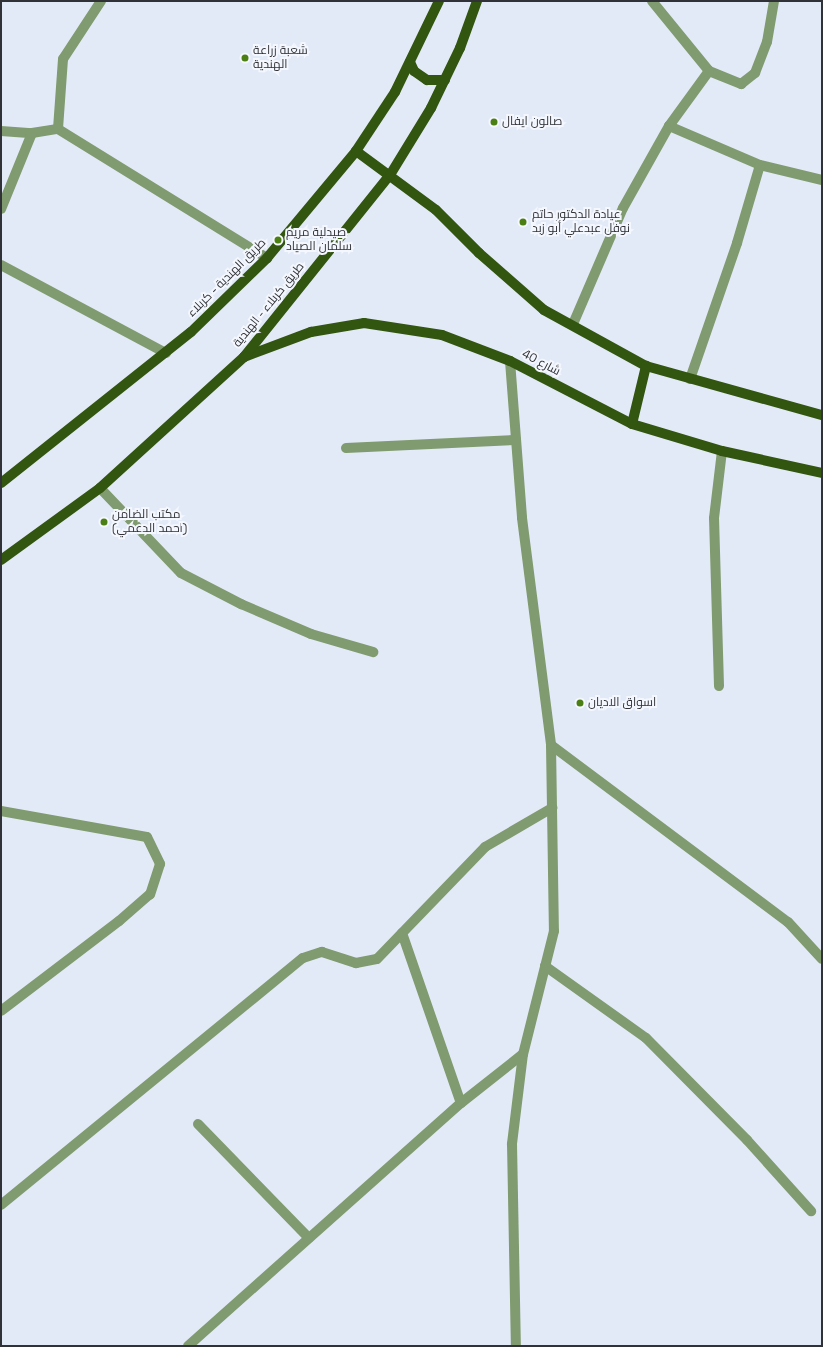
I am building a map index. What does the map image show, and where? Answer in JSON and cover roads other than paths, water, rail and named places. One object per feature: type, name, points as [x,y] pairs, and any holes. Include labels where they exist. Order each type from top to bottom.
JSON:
[{"type":"main road","name":"طريق الهندية - كربلاء","points":[[1,483],[191,332],[267,258],[356,151],[395,92],[439,1]]},
{"type":"main road","name":"طريق كربلاء - الهندية","points":[[1,560],[100,488],[244,357],[390,175],[431,108],[445,80],[477,1]]},
{"type":"main road","points":[[410,62],[414,72],[427,80],[445,80]]},
{"type":"main road","points":[[356,151],[436,210],[479,253],[544,310],[574,324],[646,366],[822,415]]},
{"type":"main road","name":"شارع 40","points":[[244,357],[311,332],[364,323],[442,335],[510,361],[632,424],[722,451],[822,473]]},
{"type":"main road","points":[[632,424],[646,366]]},
{"type":"street","points":[[58,129],[64,59],[101,1]]},
{"type":"street","points":[[652,1],[684,38],[709,71],[741,84],[755,73],[767,42],[774,1]]},
{"type":"street","points":[[574,324],[623,208],[669,126],[709,71]]},
{"type":"street","points":[[669,126],[760,165],[822,180]]},
{"type":"street","points":[[1,131],[32,133],[58,129],[267,258]]},
{"type":"street","points":[[1,210],[32,133]]},
{"type":"street","points":[[690,379],[738,243],[760,165]]},
{"type":"street","points":[[1,265],[166,352]]},
{"type":"street","points":[[510,361],[522,518],[551,745],[554,931],[523,1054],[512,1144],[516,1346]]},
{"type":"street","points":[[346,448],[516,440]]},
{"type":"street","points":[[719,686],[714,518],[722,451]]},
{"type":"street","points":[[100,488],[181,573],[241,604],[311,634],[373,652]]},
{"type":"street","points":[[551,745],[788,922],[822,959]]},
{"type":"street","points":[[1,1205],[303,958],[322,952],[356,963],[377,959],[485,848],[552,808]]},
{"type":"street","points":[[1,811],[147,837],[160,864],[150,894],[113,926],[1,1011]]},
{"type":"street","points":[[402,933],[461,1103]]},
{"type":"street","points":[[545,966],[646,1038],[747,1140],[811,1211]]},
{"type":"street","points":[[188,1346],[461,1103],[523,1054]]},
{"type":"street","points":[[198,1124],[309,1238]]},
{"type":"place","name":"شعبة زراعة الهندية","points":[[245,58]]},
{"type":"place","name":"صالون ايفال","points":[[494,122]]},
{"type":"place","name":"عيادة الدكتور حاتم نوفل عبدعلي أبو زبد","points":[[523,222]]},
{"type":"place","name":"صيدلية مريم سلمان الصياد","points":[[278,240]]},
{"type":"place","name":"مكتب الضامن (احمد الدعمي)","points":[[104,522]]},
{"type":"place","name":"اسواق الاديان","points":[[580,703]]}]
